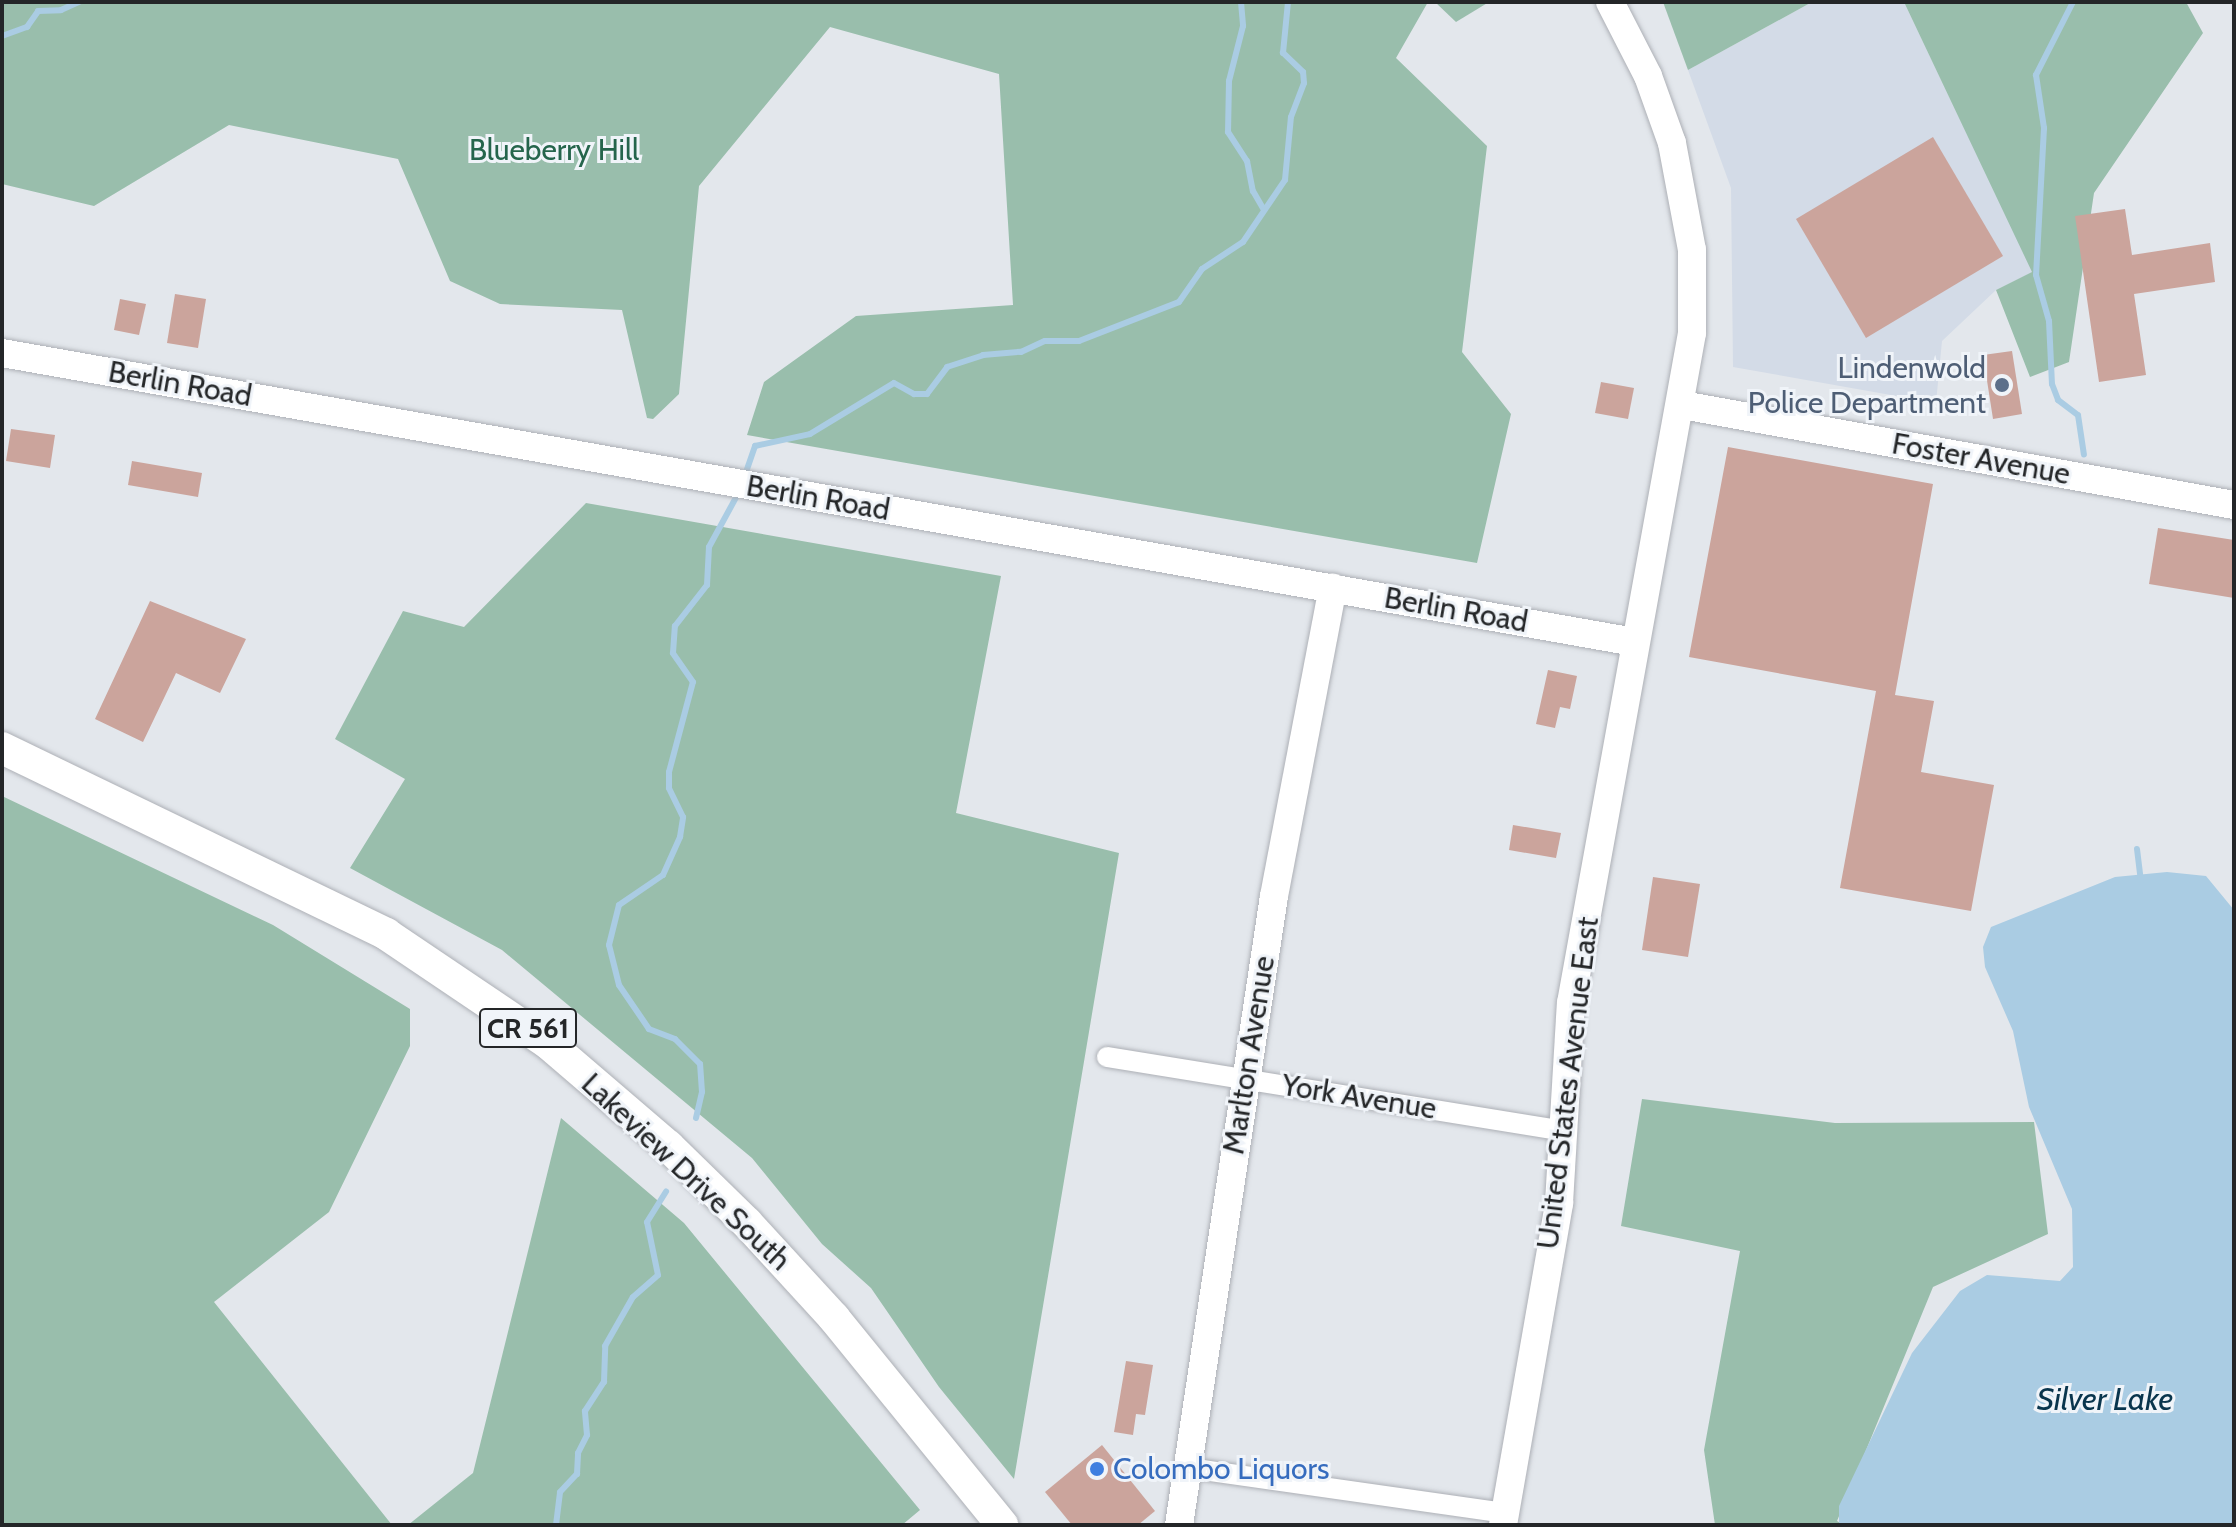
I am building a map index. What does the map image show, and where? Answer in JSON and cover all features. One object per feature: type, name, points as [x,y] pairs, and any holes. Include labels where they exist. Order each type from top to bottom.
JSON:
[{"type":"main road","name":"Lakeview Drive South","points":[[2,748],[386,934],[549,1044],[668,1146],[747,1223],[834,1318],[1002,1525]]},
{"type":"street","name":"United States Avenue East","points":[[1504,1519],[1559,1203],[1571,1003],[1634,642],[1682,405],[1692,333],[1692,250],[1672,143],[1648,76],[1610,2]]},
{"type":"street","name":"Berlin Road","points":[[2,353],[1634,642]]},
{"type":"street","name":"Foster Avenue","points":[[1682,405],[2234,505]]},
{"type":"street","name":"Marlton Avenue","points":[[1179,1525],[1245,1078],[1333,588]]},
{"type":"street","name":"York Avenue","points":[[1107,1057],[1563,1131]]},
{"type":"street","points":[[1189,1468],[1504,1519]]},
{"type":"shaded area","points":[[1812,2],[1904,2],[2033,272],[1996,290],[1942,341],[1936,403],[1733,367],[1731,188],[1688,70]]},
{"type":"green space","name":"Blueberry Hill","points":[[2,2],[1428,2],[1396,58],[1487,146],[1462,352],[1511,414],[1477,563],[747,435],[764,382],[856,316],[1013,305],[999,74],[830,27],[699,186],[679,394],[653,419],[647,418],[622,310],[500,304],[450,281],[398,159],[229,125],[94,206],[2,184]]},
{"type":"green space","points":[[1435,2],[1489,2],[1456,22]]},
{"type":"green space","points":[[1663,2],[1812,2],[1688,70]]},
{"type":"green space","points":[[1904,2],[2186,2],[2203,33],[2094,193],[2069,362],[2030,377],[1996,290],[2032,272]]},
{"type":"green space","points":[[586,503],[1001,576],[956,813],[1119,853],[1014,1479],[939,1387],[871,1288],[822,1244],[752,1158],[502,950],[350,868],[405,779],[335,739],[403,611],[464,627]]},
{"type":"green space","points":[[2,796],[273,925],[410,1009],[410,1046],[329,1212],[214,1302],[392,1525],[2,1525]]},
{"type":"green space","points":[[1642,1099],[1835,1123],[2034,1122],[2048,1234],[1933,1287],[1837,1521],[1844,1525],[1715,1525],[1704,1450],[1740,1251],[1621,1226]]},
{"type":"green space","points":[[561,1118],[684,1223],[920,1510],[902,1525],[408,1525],[473,1473]]},
{"type":"water","name":"Silver Lake","points":[[2167,872],[2206,876],[2234,910],[2234,1525],[1839,1525],[1839,1506],[1912,1353],[1960,1291],[1987,1275],[2060,1281],[2073,1267],[2072,1209],[2029,1107],[2013,1031],[1985,967],[1983,947],[1991,927],[2115,877]]},
{"type":"building","points":[[1933,137],[2003,256],[1866,338],[1796,219]]},
{"type":"building","points":[[2125,209],[2132,255],[2210,243],[2215,282],[2134,294],[2146,375],[2099,382],[2075,216]]},
{"type":"building","points":[[175,294],[206,299],[198,348],[167,343]]},
{"type":"building","points":[[120,299],[146,304],[139,335],[114,330]]},
{"type":"building","name":"Lindenwold Police Department","points":[[2012,351],[2022,414],[1993,419],[1983,355]]},
{"type":"building","points":[[1601,382],[1634,388],[1628,419],[1595,413]]},
{"type":"building","points":[[11,429],[55,435],[50,468],[6,461]]},
{"type":"building","points":[[1728,447],[1933,484],[1895,695],[1934,701],[1921,772],[1994,785],[1971,911],[1840,888],[1876,691],[1689,657]]},
{"type":"building","points":[[132,461],[202,473],[198,497],[128,485]]},
{"type":"building","points":[[2158,528],[2234,540],[2234,598],[2149,584]]},
{"type":"building","points":[[150,601],[246,639],[220,693],[176,673],[143,742],[95,719]]},
{"type":"building","points":[[1548,670],[1577,676],[1570,709],[1560,707],[1555,728],[1536,724]]},
{"type":"building","points":[[1513,825],[1561,833],[1556,858],[1509,850]]},
{"type":"building","points":[[1653,877],[1700,884],[1688,957],[1642,950]]},
{"type":"building","points":[[1126,1361],[1153,1365],[1145,1415],[1136,1414],[1133,1435],[1114,1432]]},
{"type":"building","name":"Colombo Liquors","points":[[1102,1445],[1155,1511],[1138,1525],[1072,1525],[1045,1492]]},
{"type":"waterway","points":[[2,36],[27,27],[38,11],[61,10],[79,2]]},
{"type":"waterway","points":[[1241,2],[1243,26],[1229,81],[1228,132],[1247,161],[1253,191],[1263,208]]},
{"type":"waterway","points":[[744,478],[755,446],[810,434],[894,383],[914,394],[927,394],[947,367],[983,355],[1021,352],[1045,341],[1079,341],[1179,302],[1202,269],[1243,242],[1285,180],[1291,117],[1304,83],[1303,72],[1283,53],[1288,2]]},
{"type":"waterway","points":[[2073,2],[2036,75],[2044,128],[2036,275],[2049,321],[2052,384],[2058,400],[2078,415],[2084,455]]},
{"type":"waterway","points":[[696,1118],[702,1092],[700,1064],[675,1039],[649,1029],[619,985],[609,945],[619,905],[663,875],[680,837],[683,817],[669,788],[669,772],[693,682],[673,653],[675,626],[707,585],[709,547],[739,492]]},
{"type":"waterway","points":[[2137,849],[2141,881]]},
{"type":"waterway","points":[[556,1525],[560,1492],[577,1474],[578,1453],[587,1435],[585,1411],[604,1382],[605,1346],[633,1297],[658,1275],[647,1222],[666,1192]]},
{"type":"place","name":"Lindenwold Police Department","points":[[2002,385]]},
{"type":"place","name":"Colombo Liquors","points":[[1097,1469]]}]
